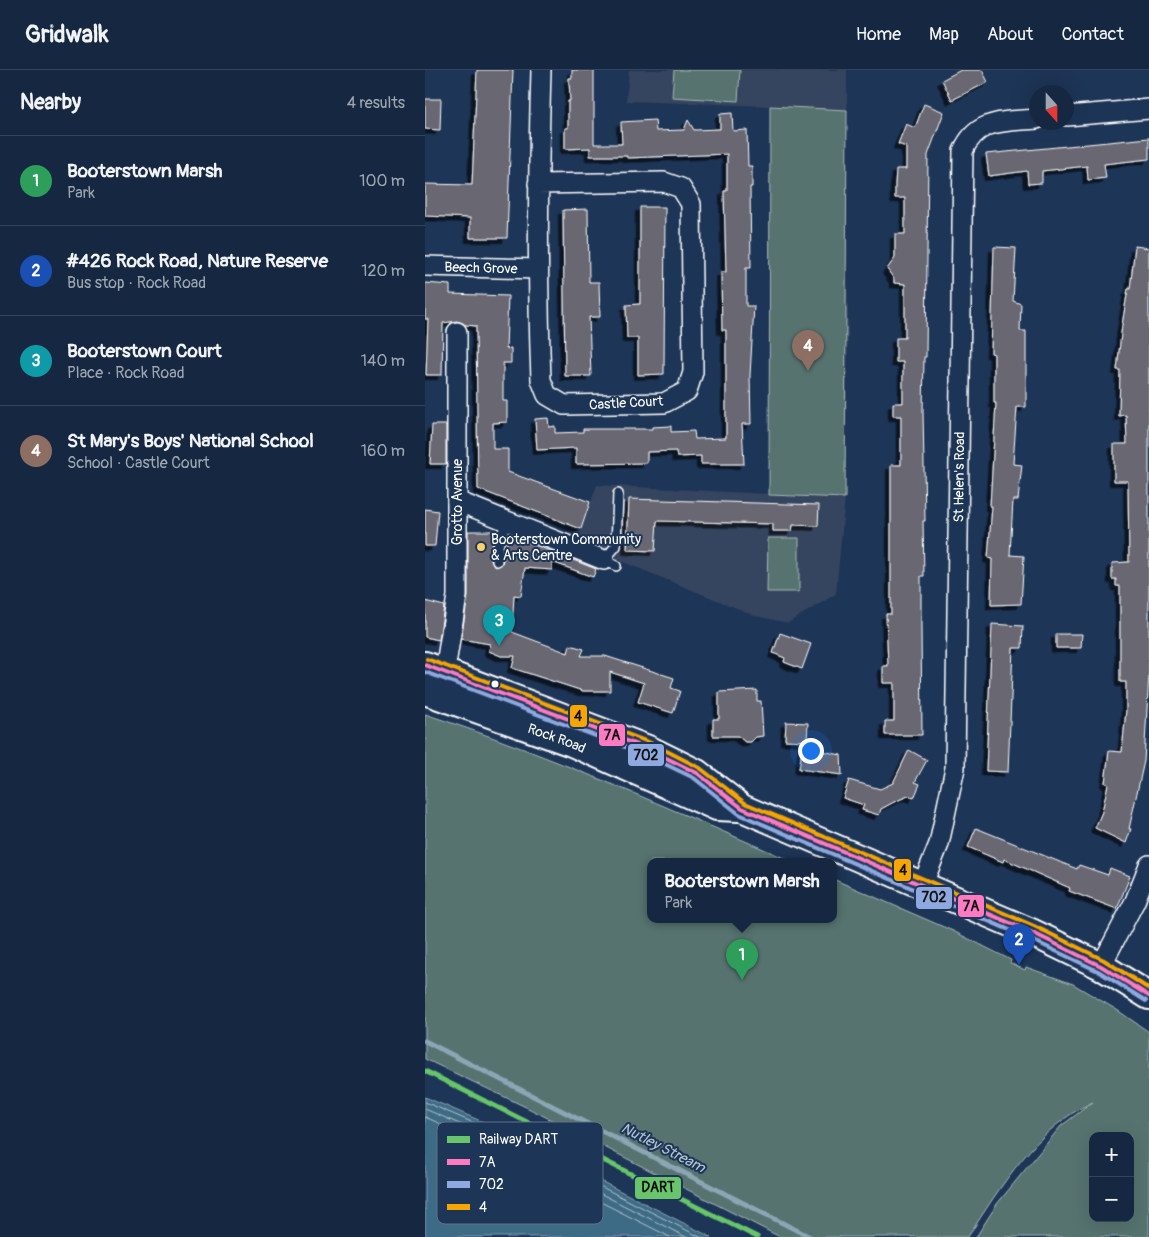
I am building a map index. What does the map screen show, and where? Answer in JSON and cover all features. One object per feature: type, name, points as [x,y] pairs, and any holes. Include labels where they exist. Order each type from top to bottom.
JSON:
[{"type":"main road","name":"Rock Road","points":[[433,668],[648,749],[697,773],[742,808],[1023,928],[1101,966],[1149,996]]},
{"type":"main road","name":"Rock Road","points":[[425,690],[572,743],[717,808],[742,808]]},
{"type":"street","name":"Castle Court","points":[[538,184],[664,182],[681,188],[691,204],[693,372],[687,391],[664,403],[564,405],[547,395],[541,380],[537,269],[538,184],[541,70]]},
{"type":"street","points":[[1074,115],[1149,109]]},
{"type":"street","name":"St Helen's Road","points":[[922,886],[939,844],[955,768],[963,151],[972,134],[981,128],[994,123],[1029,120]]},
{"type":"street","name":"Beech Grove","points":[[425,266],[537,269]]},
{"type":"street","name":"Grotto Avenue","points":[[433,668],[447,658],[456,612],[457,332]]},
{"type":"street","points":[[457,501],[610,563]]},
{"type":"street","points":[[1101,966],[1135,901],[1149,865]]},
{"type":"lane","points":[[610,563],[615,546],[618,494]]},
{"type":"lane","points":[[497,561],[498,546],[507,520]]},
{"type":"shaded area","points":[[629,70],[847,70],[848,339],[845,498],[836,594],[788,623],[756,616],[618,560],[610,555],[576,544],[597,485],[769,494],[770,106],[626,101]]},
{"type":"green space","points":[[674,70],[740,70],[738,101],[672,97]]},
{"type":"green space","points":[[770,106],[847,110],[845,498],[769,495]]},
{"type":"green space","points":[[768,538],[799,538],[799,592],[767,592]]},
{"type":"green space","points":[[425,714],[564,765],[784,858],[647,858],[647,923],[837,923],[837,881],[953,931],[1011,960],[1010,963],[1025,970],[1026,967],[1073,984],[1117,1010],[1149,1032],[1149,1237],[976,1237],[997,1204],[1061,1126],[1093,1102],[1073,1113],[1054,1127],[1021,1160],[993,1198],[968,1237],[780,1237],[603,1146],[603,1122],[555,1122],[425,1059]]},
{"type":"water","points":[[425,1097],[483,1122],[437,1122],[437,1224],[603,1224],[603,1182],[711,1237],[425,1237]]},
{"type":"building","points":[[477,70],[513,70],[507,238],[470,238],[470,218],[425,216],[425,184],[472,185]]},
{"type":"building","points":[[572,70],[594,70],[594,144],[622,144],[621,122],[655,120],[656,131],[684,130],[688,120],[694,130],[720,129],[720,114],[732,113],[733,131],[747,130],[748,166],[752,166],[752,187],[750,187],[751,268],[746,268],[746,306],[754,306],[750,375],[751,424],[742,424],[744,464],[701,464],[701,456],[677,457],[676,451],[647,452],[647,463],[576,464],[576,448],[537,450],[535,419],[548,418],[549,427],[555,426],[555,433],[583,432],[583,429],[652,429],[652,427],[671,426],[671,432],[694,431],[695,439],[726,438],[726,330],[722,330],[721,272],[726,272],[724,191],[727,191],[727,154],[627,158],[627,156],[590,156],[590,148],[565,149],[565,128],[568,128],[568,101],[570,101],[569,78],[572,78]]},
{"type":"building","points":[[961,70],[982,70],[988,82],[952,100],[942,80]]},
{"type":"building","points":[[425,99],[441,99],[440,130],[425,129]]},
{"type":"building","points":[[924,104],[944,112],[928,155],[926,357],[924,357],[923,411],[925,521],[923,521],[924,576],[921,576],[922,735],[885,735],[885,721],[894,721],[894,683],[883,683],[883,666],[888,666],[886,614],[891,614],[891,465],[901,465],[901,416],[893,416],[893,403],[903,403],[903,362],[896,362],[896,338],[905,338],[905,284],[894,283],[894,279],[887,269],[895,258],[895,234],[905,234],[905,198],[895,198],[895,185],[896,169],[906,169],[906,147],[898,144],[906,124],[915,128]]},
{"type":"building","points":[[1149,138],[1149,159],[1104,164],[1106,178],[1088,180],[1087,166],[1042,171],[1042,183],[1028,184],[1027,171],[989,176],[986,154]]},
{"type":"building","points":[[640,207],[665,207],[664,374],[638,375],[638,338],[627,338],[626,305],[640,304]]},
{"type":"building","points":[[588,209],[589,282],[599,282],[600,317],[589,317],[591,376],[565,376],[563,210]]},
{"type":"building","points":[[1135,246],[1149,248],[1149,674],[1144,761],[1129,829],[1131,829],[1126,843],[1095,828],[1102,812],[1108,784],[1105,783],[1109,751],[1122,752],[1126,710],[1126,682],[1120,682],[1120,586],[1116,586],[1116,579],[1112,579],[1112,563],[1129,562],[1128,481],[1114,481],[1114,444],[1127,444],[1126,415],[1119,416],[1120,370],[1117,370],[1122,325],[1128,289],[1130,289]]},
{"type":"building","points":[[994,247],[1016,248],[1013,301],[1021,304],[1020,331],[1026,331],[1026,407],[1017,407],[1013,464],[1022,465],[1018,500],[1013,500],[1010,555],[1024,556],[1021,604],[991,605],[992,559],[988,558],[996,403],[994,403],[994,354],[991,353]]},
{"type":"building","points":[[425,283],[450,285],[450,294],[508,296],[506,349],[511,348],[511,363],[503,363],[503,401],[507,401],[507,422],[493,423],[493,449],[508,449],[508,472],[590,502],[581,529],[478,489],[476,326],[466,325],[457,321],[443,323],[442,375],[426,375],[428,319],[425,319]]},
{"type":"building","points":[[432,425],[446,425],[446,464],[430,464]]},
{"type":"building","points":[[629,499],[819,505],[818,526],[793,525],[792,531],[773,531],[773,524],[657,521],[655,551],[627,550]]},
{"type":"building","points":[[425,509],[438,511],[435,546],[425,546]]},
{"type":"building","points":[[468,531],[496,531],[492,545],[491,561],[496,567],[502,564],[509,535],[596,569],[593,577],[552,562],[552,570],[525,568],[521,596],[514,595],[512,632],[568,653],[570,645],[584,649],[581,656],[605,656],[674,678],[671,688],[680,691],[673,713],[638,702],[644,683],[610,672],[610,691],[583,691],[512,668],[515,656],[501,656],[489,651],[490,644],[461,639],[468,596]]},
{"type":"building","points":[[425,601],[444,606],[439,640],[425,637]]},
{"type":"building","points":[[992,624],[1023,626],[1022,648],[1013,648],[1008,772],[986,771]]},
{"type":"building","points":[[780,633],[811,644],[802,669],[784,662],[785,658],[773,653]]},
{"type":"building","points":[[1056,634],[1082,634],[1081,648],[1056,648]]},
{"type":"building","points":[[757,690],[757,701],[761,701],[763,736],[756,737],[751,742],[745,742],[738,736],[713,736],[713,719],[719,719],[719,692]]},
{"type":"building","points":[[786,722],[808,723],[807,741],[785,740]]},
{"type":"building","points":[[803,744],[822,747],[822,751],[841,755],[842,775],[799,769]]},
{"type":"building","points":[[909,750],[927,760],[915,782],[920,784],[914,798],[908,796],[894,802],[881,809],[879,815],[862,810],[864,805],[843,798],[849,780],[880,789],[893,783]]},
{"type":"building","points":[[976,828],[1077,869],[1079,865],[1108,875],[1110,868],[1130,876],[1117,909],[1069,891],[1070,888],[1004,859],[1003,862],[968,847]]},
{"type":"waterway","name":"Nutley Stream","points":[[425,1041],[584,1122]]},
{"type":"waterway","name":"Nutley Stream","points":[[603,1132],[810,1237]]},
{"type":"rail line","name":"DART","points":[[425,1071],[527,1122]]},
{"type":"rail line","name":"DART","points":[[603,1160],[757,1237]]},
{"type":"transit line","name":"4","points":[[427,659],[651,743],[700,768],[745,803],[1034,926],[1104,960],[1149,989]]},
{"type":"transit line","name":"7A","points":[[425,665],[648,749],[697,773],[742,808],[1031,932],[1101,966],[1149,996]]},
{"type":"transit line","name":"702","points":[[425,672],[646,755],[694,778],[739,814],[1028,938],[1098,971],[1146,1001]]},
{"type":"place","name":"St Mary's Boys' National School","points":[[808,371]]},
{"type":"place","name":"Booterstown Community & Arts Centre","points":[[481,547]]},
{"type":"place","name":"Booterstown Court","points":[[499,646]]},
{"type":"place","name":"#426 Rock Road, Nature Reserve","points":[[1019,965]]},
{"type":"place","name":"Booterstown Marsh","points":[[742,980]]}]
